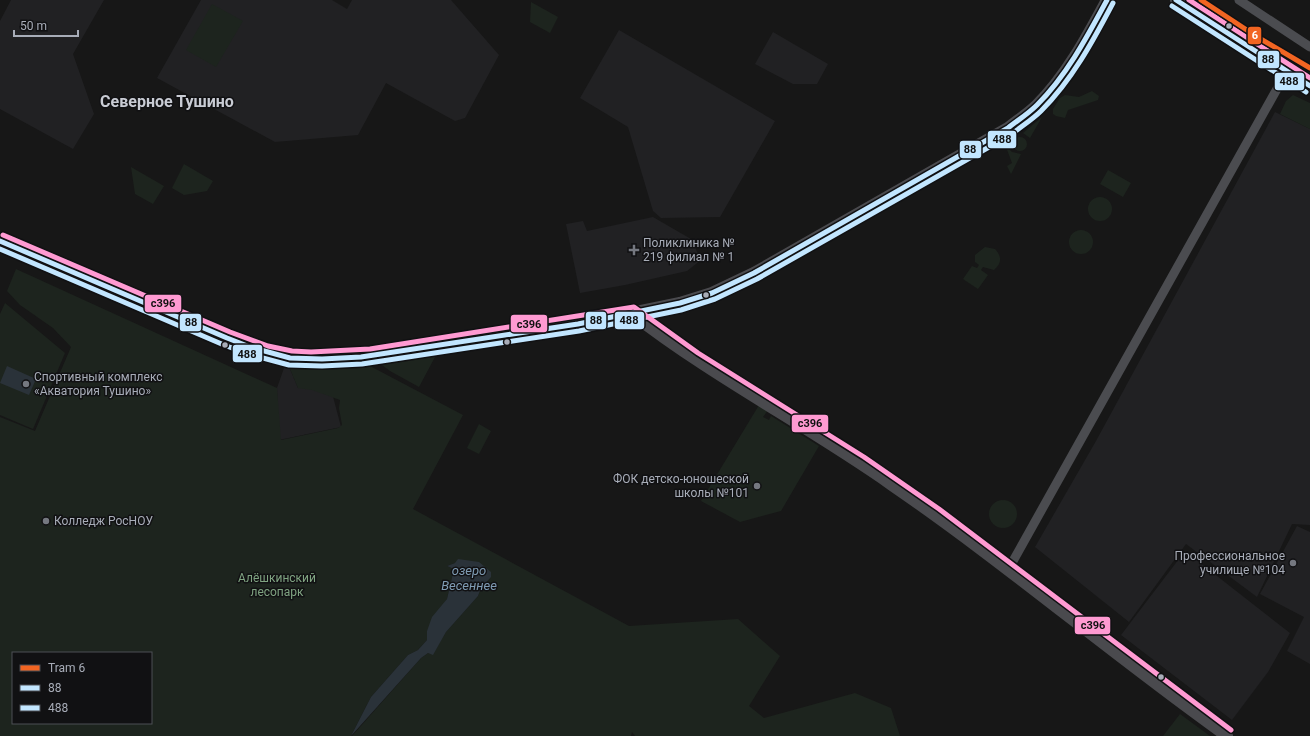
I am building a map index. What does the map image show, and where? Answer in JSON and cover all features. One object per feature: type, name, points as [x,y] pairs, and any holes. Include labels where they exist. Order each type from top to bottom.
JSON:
[{"type":"main road","points":[[0,241],[227,338],[250,347],[290,358],[322,359],[361,357],[578,324],[696,299],[754,273],[1008,128],[1036,106],[1063,74],[1107,0]]},
{"type":"main road","points":[[1176,0],[1310,86]]},
{"type":"main road","points":[[631,313],[665,340],[826,440],[892,485],[1008,570],[1227,736]]},
{"type":"street","points":[[1239,0],[1310,47]]},
{"type":"street","points":[[1008,570],[1287,71]]},
{"type":"shaded area","points":[[11,0],[104,0],[73,54],[94,114],[73,149],[0,109],[0,21]]},
{"type":"shaded area","points":[[201,0],[332,0],[347,9],[352,0],[451,0],[499,55],[465,118],[455,121],[386,83],[358,135],[275,142],[157,78]]},
{"type":"shaded area","points":[[619,30],[775,121],[720,217],[661,218],[653,211],[628,127],[580,98]]},
{"type":"shaded area","points":[[773,32],[828,64],[817,84],[793,84],[755,64]]},
{"type":"shaded area","points":[[1275,112],[1310,129],[1310,525],[1292,524],[1257,597],[1186,544],[1129,622],[1035,547],[1096,441]]},
{"type":"shaded area","name":"Поликлиника № 219 филиал № 1","points":[[653,217],[691,239],[701,260],[687,271],[625,285],[580,293],[566,224],[583,221],[587,231]]},
{"type":"shaded area","points":[[284,368],[290,369],[298,388],[330,385],[341,427],[279,440],[277,388]]},
{"type":"shaded area","name":"Профессиональное училище №104","points":[[1297,526],[1310,532],[1310,664],[1287,651],[1304,617],[1260,594]]},
{"type":"shaded area","points":[[1185,551],[1290,633],[1268,672],[1232,720],[1121,635]]},
{"type":"green space","points":[[531,2],[558,17],[550,33],[530,22]]},
{"type":"green space","points":[[212,4],[243,21],[216,67],[186,50]]},
{"type":"green space","points":[[1263,43],[1310,69],[1310,77],[1264,47],[1262,45]]},
{"type":"green space","points":[[1092,91],[1099,96],[1098,100],[1068,110],[1065,118],[1053,114],[1053,109],[1060,98],[1065,95],[1079,97]]},
{"type":"green space","points":[[1293,95],[1310,103],[1310,129],[1280,114],[1286,101]]},
{"type":"green space","points":[[1042,117],[1030,138],[1023,133]]},
{"type":"green space","points":[[1020,137],[1025,139],[1027,144],[1025,149],[1020,151],[1015,149],[1013,144],[1015,139]]},
{"type":"green space","points":[[1009,143],[1009,149],[1012,152],[1021,154],[1011,174],[1007,166],[1012,163],[1006,147],[1001,149],[1000,147]]},
{"type":"green space","points":[[184,164],[213,181],[207,191],[184,195],[172,188]]},
{"type":"green space","points":[[131,167],[164,186],[153,204],[135,194]]},
{"type":"green space","points":[[1108,170],[1131,183],[1123,197],[1100,184]]},
{"type":"green space","points":[[1100,197],[1109,200],[1112,209],[1109,218],[1100,221],[1091,218],[1088,209],[1091,200]]},
{"type":"green space","points":[[1081,230],[1090,233],[1093,242],[1090,251],[1081,254],[1072,251],[1069,242],[1072,233]]},
{"type":"green space","points":[[985,247],[995,249],[1000,257],[1000,262],[994,270],[983,267],[981,270],[988,275],[978,289],[963,279],[972,266],[977,268],[979,265],[975,262],[975,255]]},
{"type":"green space","name":"Алёшкинский лесопарк","points":[[16,269],[277,388],[281,440],[338,428],[342,425],[339,408],[340,400],[312,390],[298,388],[290,369],[292,367],[300,369],[334,369],[370,366],[463,415],[413,509],[629,626],[738,619],[780,656],[749,706],[764,718],[855,693],[891,708],[900,736],[635,736],[632,732],[631,736],[352,736],[421,658],[428,653],[433,654],[446,632],[478,596],[485,583],[455,563],[447,566],[454,569],[447,599],[427,631],[427,640],[418,650],[408,655],[371,697],[351,736],[0,736],[0,417],[35,431],[71,347],[53,328],[20,305],[7,291]]},
{"type":"green space","name":"Спортивный комплекс «Акватория Тушино»","points":[[5,303],[65,353],[33,429],[0,415],[0,314]]},
{"type":"green space","points":[[435,355],[419,387],[382,365],[382,363]]},
{"type":"green space","name":"ФОК детско-юношеской школы №101","points":[[759,405],[768,410],[763,417],[769,420],[771,416],[819,446],[781,511],[740,522],[701,501]]},
{"type":"green space","points":[[479,424],[491,431],[479,454],[467,448]]},
{"type":"green space","points":[[1003,500],[1013,504],[1017,514],[1013,524],[1003,528],[993,524],[989,514],[993,504]]},
{"type":"green space","points":[[1180,714],[1210,736],[1163,736]]},
{"type":"water","points":[[7,366],[36,379],[29,395],[0,383]]},
{"type":"water","name":"озеро Весеннее","points":[[458,559],[479,562],[491,572],[491,577],[481,588],[478,596],[446,632],[433,655],[428,653],[421,658],[351,736],[371,697],[408,655],[418,650],[427,640],[427,631],[432,617],[447,599],[454,569],[447,566],[455,563]]},
{"type":"tram line","name":"6","points":[[1201,0],[1259,38],[1310,68]]},
{"type":"transit line","name":"88","points":[[0,241],[227,338],[250,347],[290,358],[322,359],[361,357],[578,324],[680,303],[712,293],[754,273],[1008,128],[1034,108],[1058,81],[1084,42],[1107,0]]},
{"type":"transit line","name":"88","points":[[1176,0],[1310,86]]},
{"type":"transit line","points":[[1189,0],[1310,78]]},
{"type":"transit line","name":"488","points":[[0,249],[224,345],[248,354],[289,365],[322,366],[362,364],[579,331],[681,310],[715,299],[757,279],[1012,134],[1038,114],[1063,86],[1090,46],[1113,3]]},
{"type":"transit line","name":"488","points":[[1172,6],[1306,92]]},
{"type":"transit line","name":"с396","points":[[3,235],[230,332],[268,346],[292,351],[311,352],[370,349],[634,307],[698,353],[864,457],[939,509],[1231,730]]},
{"type":"place","name":"Поликлиника № 219 филиал № 1","points":[[634,250]]},
{"type":"place","name":"Спортивный комплекс «Акватория Тушино»","points":[[26,384]]},
{"type":"place","name":"ФОК детско-юношеской школы №101","points":[[757,486]]},
{"type":"place","name":"Колледж РосНОУ","points":[[46,521]]},
{"type":"place","name":"Профессиональное училище №104","points":[[1293,563]]},
{"type":"district","name":"Северное Тушино","points":[[167,101]]}]
